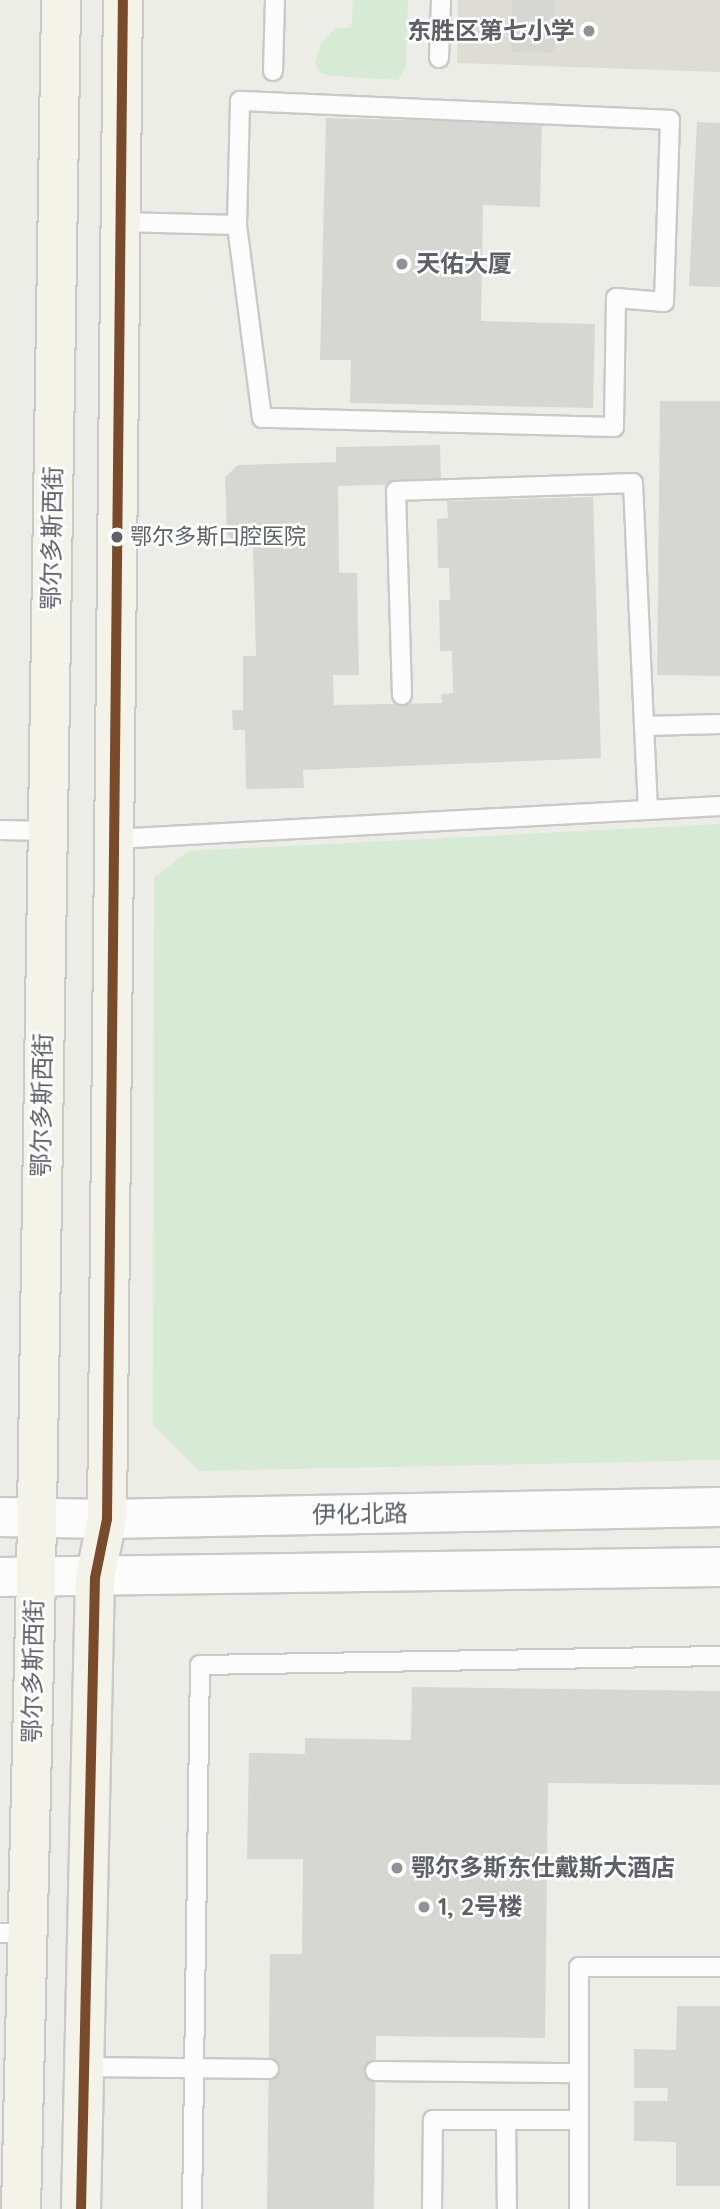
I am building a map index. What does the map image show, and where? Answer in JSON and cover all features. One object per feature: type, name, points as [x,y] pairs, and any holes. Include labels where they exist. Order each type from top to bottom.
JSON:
[{"type":"main road","name":"鄂尔多斯西街","points":[[21,2209],[14,1933],[18,1517],[47,831],[61,0]]},
{"type":"main road","points":[[81,2209],[95,1578],[107,1519],[123,0]]},
{"type":"street","name":"伊化北路","points":[[18,1517],[107,1519],[720,1507]]},
{"type":"street","points":[[18,1577],[720,1567]]},
{"type":"lane","points":[[273,71],[275,0]]},
{"type":"lane","points":[[439,58],[441,0]]},
{"type":"lane","points":[[240,101],[670,120],[664,302],[616,298],[614,427],[261,418],[237,225],[240,101]]},
{"type":"lane","points":[[120,222],[237,225]]},
{"type":"lane","points":[[402,695],[397,491],[634,483],[648,810]]},
{"type":"lane","points":[[644,726],[720,724]]},
{"type":"lane","points":[[114,839],[720,806]]},
{"type":"lane","points":[[0,830],[47,831]]},
{"type":"lane","points":[[192,2209],[200,1665],[720,1656]]},
{"type":"lane","points":[[579,2209],[579,1967],[720,1967]]},
{"type":"lane","points":[[84,2067],[269,2069]]},
{"type":"lane","points":[[375,2071],[578,2073]]},
{"type":"lane","points":[[432,2209],[433,2120],[578,2120]]},
{"type":"lane","points":[[506,2120],[507,2209]]},
{"type":"shaded area","name":"东胜区第七小学","points":[[458,0],[720,0],[720,72],[457,63]]},
{"type":"green space","points":[[353,0],[408,0],[406,68],[398,80],[331,76],[319,72],[315,62],[322,42],[335,28],[349,28],[352,24]]},
{"type":"green space","points":[[720,824],[720,1460],[199,1471],[153,1425],[154,878],[188,851]]},
{"type":"building","points":[[512,0],[555,0],[554,53],[511,52]]},
{"type":"building","name":"天佑大厦","points":[[326,118],[542,123],[540,207],[483,205],[481,321],[595,324],[593,408],[350,403],[351,360],[320,360]]},
{"type":"building","points":[[697,122],[720,123],[720,287],[689,286]]},
{"type":"building","points":[[660,401],[720,401],[720,676],[657,675]]},
{"type":"building","points":[[440,445],[441,483],[338,486],[339,573],[357,573],[359,675],[333,675],[334,705],[442,703],[441,694],[453,693],[452,651],[440,651],[439,600],[450,600],[449,568],[438,568],[437,519],[448,518],[447,501],[593,497],[601,758],[303,770],[304,788],[246,789],[245,730],[233,730],[232,710],[243,710],[243,656],[256,656],[253,548],[240,548],[227,534],[225,477],[238,465],[336,462],[336,447]]},
{"type":"building","name":"1, 2号楼","points":[[412,1687],[720,1691],[720,1785],[548,1783],[545,2038],[376,2036],[374,2209],[267,2209],[270,1954],[302,1954],[303,1859],[247,1859],[249,1753],[305,1754],[305,1738],[411,1740]]},
{"type":"building","points":[[677,2006],[720,2006],[720,2186],[676,2186],[676,2142],[634,2141],[634,2101],[667,2101],[668,2088],[634,2088],[634,2049],[676,2050]]},
{"type":"transit line","points":[[81,2209],[95,1578],[107,1519],[123,0]]},
{"type":"place","name":"东胜区第七小学","points":[[589,31]]},
{"type":"place","name":"天佑大厦","points":[[402,264]]},
{"type":"place","name":"鄂尔多斯口腔医院","points":[[117,537]]},
{"type":"place","name":"鄂尔多斯东仕戴斯大酒店","points":[[397,1868]]},
{"type":"place","name":"1, 2号楼","points":[[424,1907]]}]
